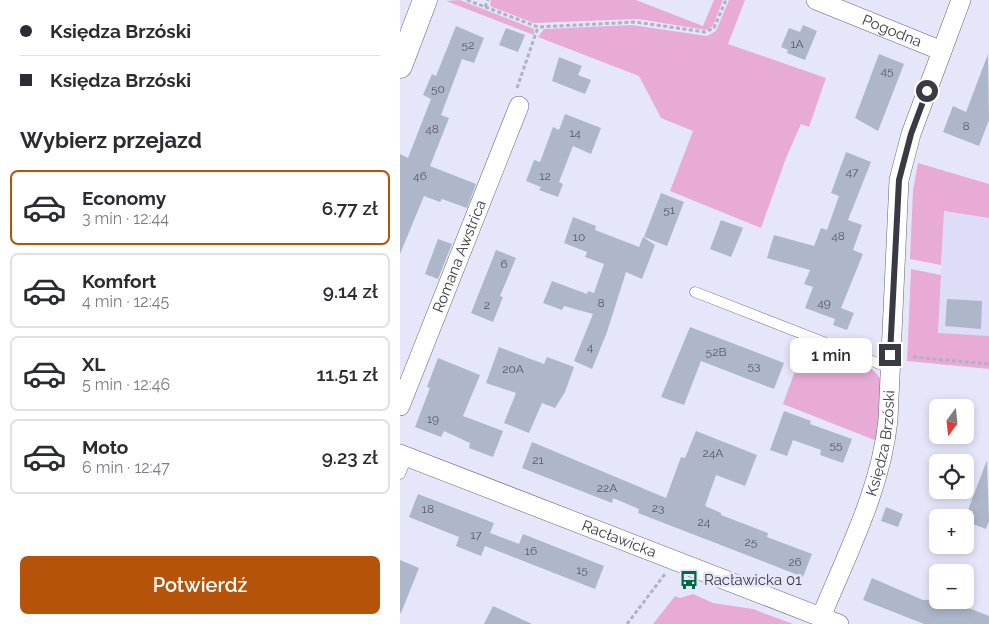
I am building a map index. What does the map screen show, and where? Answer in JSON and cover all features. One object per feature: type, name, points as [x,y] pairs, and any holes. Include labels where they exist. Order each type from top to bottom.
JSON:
[{"type":"street","points":[[400,66],[425,0]]},
{"type":"street","name":"Pogodna","points":[[816,0],[942,51]]},
{"type":"street","name":"Księdza Brzóski","points":[[821,617],[882,461],[888,420],[899,180],[911,134],[961,0]]},
{"type":"street","name":"Romana Awstrica","points":[[400,406],[517,98]]},
{"type":"street","name":"Racławicka","points":[[402,462],[676,560],[839,624]]},
{"type":"lane","points":[[695,292],[890,368]]},
{"type":"path","points":[[467,0],[538,27],[635,22],[705,32],[714,28],[726,0]]},
{"type":"path","points":[[485,7],[488,0]]},
{"type":"path","points":[[517,98],[538,27]]},
{"type":"path","points":[[913,357],[989,364]]},
{"type":"path","points":[[627,624],[676,560]]},
{"type":"shaded area","points":[[460,0],[534,29],[534,35],[446,1]]},
{"type":"shaded area","points":[[491,0],[636,0],[703,26],[714,0],[723,0],[713,26],[706,30],[638,19],[534,23],[492,7],[490,5]]},
{"type":"shaded area","points":[[729,0],[745,0],[728,44],[826,78],[809,127],[801,124],[786,158],[761,228],[670,191],[693,131],[661,118],[639,76],[538,37],[544,29],[632,25],[707,36],[716,31]]},
{"type":"shaded area","points":[[918,163],[989,184],[989,218],[944,211],[941,265],[910,259],[913,190]]},
{"type":"shaded area","points":[[944,211],[989,218],[989,336],[938,334]]},
{"type":"shaded area","points":[[911,269],[941,275],[938,333],[989,336],[989,369],[907,361]]},
{"type":"shaded area","points":[[806,341],[859,361],[868,366],[881,380],[877,441],[783,404]]},
{"type":"shaded area","points":[[693,594],[713,603],[753,609],[793,624],[653,624],[675,596],[680,598]]},
{"type":"building","points":[[803,25],[817,31],[805,60],[787,53],[788,50],[781,47],[789,28],[800,32]]},
{"type":"building","points":[[456,26],[484,38],[474,63],[462,59],[441,115],[449,118],[430,166],[476,184],[467,208],[442,199],[440,202],[424,196],[400,254],[400,154],[408,158],[431,99],[423,95],[432,74],[436,76]]},
{"type":"building","points":[[506,28],[525,35],[518,52],[499,45]]},
{"type":"building","points":[[879,54],[904,64],[878,131],[855,118]]},
{"type":"building","points":[[988,54],[989,120],[979,146],[943,132],[953,106],[966,112]]},
{"type":"building","points":[[559,57],[582,66],[578,75],[591,80],[585,94],[552,81]]},
{"type":"building","points":[[565,114],[601,128],[591,154],[573,146],[559,182],[563,184],[558,197],[539,190],[541,187],[526,181],[534,160],[540,162],[553,127],[559,130]]},
{"type":"building","points":[[846,152],[871,162],[848,220],[862,225],[853,250],[863,254],[841,308],[854,313],[847,330],[833,325],[835,319],[805,308],[813,287],[804,284],[810,270],[767,258],[774,235],[814,246],[821,228],[827,230],[839,196],[831,193]]},
{"type":"building","points":[[661,193],[684,202],[667,246],[644,237]]},
{"type":"building","points":[[573,217],[596,226],[595,230],[639,247],[643,237],[655,245],[642,279],[626,272],[607,332],[592,369],[574,361],[593,314],[564,306],[562,310],[543,303],[552,281],[587,294],[588,291],[594,293],[604,264],[585,257],[587,252],[564,243]]},
{"type":"building","points":[[721,220],[743,228],[731,257],[710,249]]},
{"type":"building","points":[[438,239],[452,244],[438,279],[425,274]]},
{"type":"building","points":[[496,250],[516,258],[500,296],[503,297],[493,322],[471,313]]},
{"type":"building","points":[[947,299],[982,301],[981,329],[945,326]]},
{"type":"building","points":[[690,327],[784,363],[774,389],[701,361],[684,405],[661,397]]},
{"type":"building","points":[[499,347],[544,364],[547,357],[574,367],[565,392],[555,408],[542,403],[529,433],[504,423],[516,393],[486,383]]},
{"type":"building","points":[[438,358],[480,375],[463,416],[503,431],[493,457],[469,448],[470,443],[444,431],[441,437],[415,427],[430,388],[427,387]]},
{"type":"building","points":[[784,411],[811,421],[810,424],[852,439],[843,463],[820,455],[821,450],[793,440],[787,456],[770,450]]},
{"type":"building","points":[[696,431],[757,455],[745,486],[716,475],[705,506],[721,513],[721,515],[768,533],[767,537],[812,554],[803,577],[638,513],[639,509],[613,498],[612,503],[522,468],[532,442],[666,498],[681,457],[685,458]]},
{"type":"building","points":[[987,460],[989,521],[986,529],[974,524],[974,509],[968,509],[972,499],[974,499]]},
{"type":"building","points":[[418,494],[494,523],[490,533],[519,544],[523,534],[604,566],[595,589],[485,546],[481,556],[456,546],[459,537],[409,517]]},
{"type":"building","points":[[886,507],[903,514],[898,527],[881,521]]},
{"type":"building","points":[[400,560],[419,568],[401,613],[400,613]]},
{"type":"building","points":[[872,578],[923,600],[929,600],[929,609],[971,609],[989,616],[989,624],[924,624],[863,600]]},
{"type":"building","points":[[493,606],[532,624],[484,624]]},
{"type":"place","name":"Racławicka 01","points":[[689,580]]},
{"type":"route","points":[[890,355],[899,180],[911,134],[927,91]]}]
